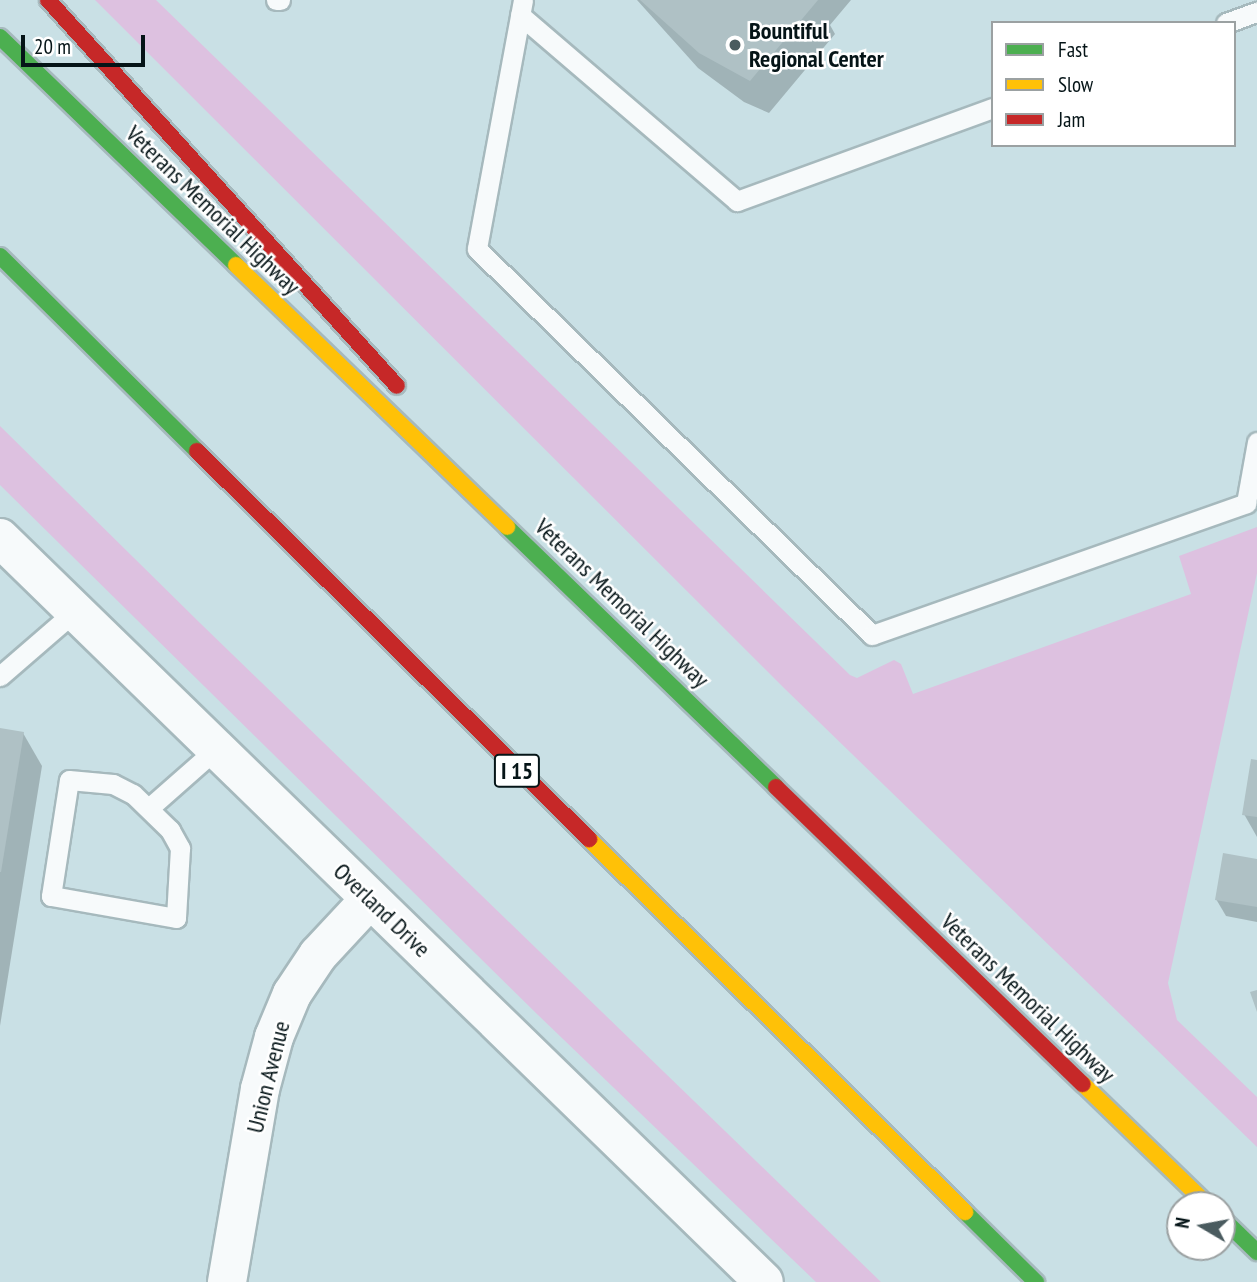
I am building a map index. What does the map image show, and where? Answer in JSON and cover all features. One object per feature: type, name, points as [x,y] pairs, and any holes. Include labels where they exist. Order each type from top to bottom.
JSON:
[{"type":"highway","points":[[48,0],[410,401]]},
{"type":"highway","name":"Veterans Memorial Highway","points":[[0,37],[614,627],[1194,1191]]},
{"type":"highway","name":"I 15","points":[[0,256],[1036,1282]]},
{"type":"highway","points":[[465,462],[614,627]]},
{"type":"highway","points":[[1236,1232],[1257,1252]]},
{"type":"street","name":"Overland Drive","points":[[0,538],[764,1282]]},
{"type":"street","name":"Union Avenue","points":[[227,1282],[260,1089],[274,1037],[292,994],[318,955],[370,899]]},
{"type":"lane","points":[[521,7],[737,201],[991,109]]},
{"type":"lane","points":[[521,7],[477,249],[872,635],[1246,503],[1257,442]]},
{"type":"lane","points":[[1232,21],[1257,12]]},
{"type":"lane","points":[[0,676],[75,611]]},
{"type":"lane","points":[[149,808],[217,748]]},
{"type":"lane","points":[[69,780],[113,784],[149,808],[180,848],[176,918],[51,896],[69,780]]},
{"type":"shaded area","points":[[95,0],[156,0],[850,675],[857,678],[894,660],[901,664],[913,694],[1191,594],[1179,556],[1257,527],[1257,573],[1168,983],[1177,1020],[1257,1097],[1257,1147],[784,688]]},
{"type":"shaded area","points":[[0,426],[881,1282],[816,1282],[538,1015],[0,485]]},
{"type":"building","name":"Bountiful Regional Center","points":[[640,0],[818,0],[750,81],[699,53]]},
{"type":"building","points":[[0,728],[24,732],[1,872],[0,872]]},
{"type":"building","points":[[1251,759],[1257,760],[1257,817],[1242,815]]},
{"type":"building","points":[[1223,853],[1257,859],[1257,907],[1215,900]]},
{"type":"building","points":[[1257,990],[1257,1012],[1250,992]]},
{"type":"traffic: fast","points":[[0,37],[236,265]]},
{"type":"traffic: fast","points":[[0,256],[197,451]]},
{"type":"traffic: fast","points":[[507,527],[776,787]]},
{"type":"traffic: fast","points":[[965,1212],[1036,1282]]},
{"type":"traffic: fast","points":[[1236,1232],[1257,1252]]},
{"type":"traffic: slow","points":[[236,265],[507,527]]},
{"type":"traffic: slow","points":[[589,839],[965,1212]]},
{"type":"traffic: slow","points":[[1083,1084],[1194,1191]]},
{"type":"traffic: jam","points":[[48,0],[397,386]]},
{"type":"traffic: jam","points":[[197,451],[589,839]]},
{"type":"traffic: jam","points":[[776,787],[1083,1084]]},
{"type":"place","name":"Bountiful Regional Center","points":[[735,45]]}]
